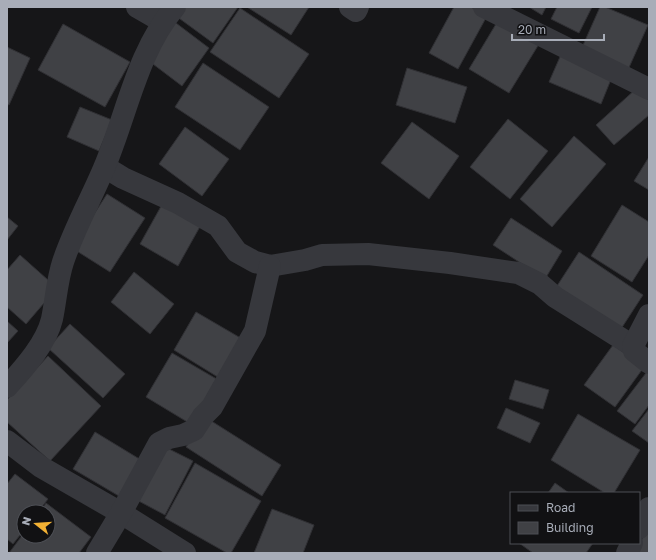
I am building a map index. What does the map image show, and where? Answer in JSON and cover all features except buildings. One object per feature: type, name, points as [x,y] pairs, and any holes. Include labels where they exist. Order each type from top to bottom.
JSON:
[{"type":"street","points":[[7,387],[29,361],[43,340],[49,327],[62,264],[72,238],[105,167],[142,62],[169,15],[137,7]]},
{"type":"street","points":[[350,7],[356,11],[358,7]]},
{"type":"street","points":[[484,7],[649,89]]},
{"type":"street","points":[[105,167],[123,178],[178,203],[218,226],[237,252],[255,262],[270,266],[305,260],[322,255],[368,254],[450,263],[518,274],[540,284],[556,297],[633,346],[634,351],[649,363]]},
{"type":"street","points":[[97,553],[121,513],[159,443],[169,438],[183,435],[194,430],[212,407],[255,331],[270,266]]},
{"type":"street","points":[[633,346],[649,315]]},
{"type":"street","points":[[7,441],[40,467],[121,513],[185,553]]},
{"type":"street","points":[[640,526],[649,508]]},
{"type":"street","points":[[627,553],[632,544]]}]
